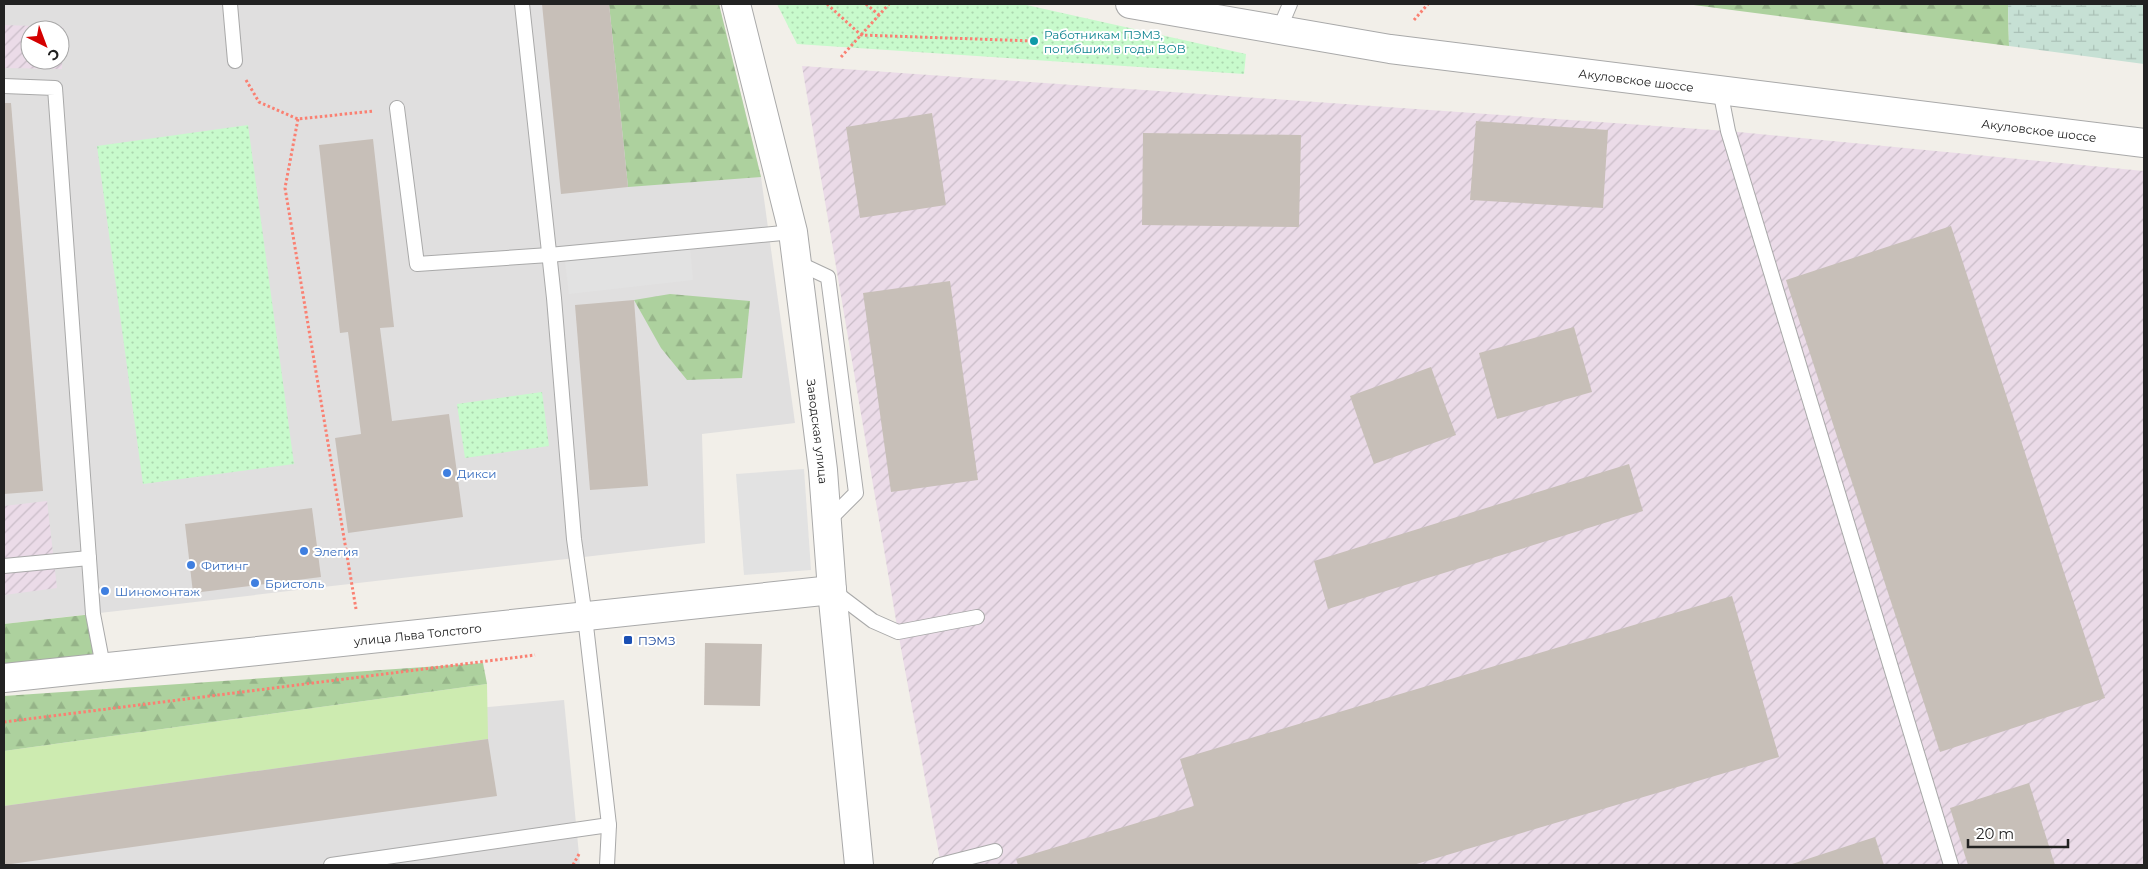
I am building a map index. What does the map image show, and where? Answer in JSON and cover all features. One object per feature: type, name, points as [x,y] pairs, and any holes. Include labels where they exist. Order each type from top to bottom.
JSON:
[{"type":"street","name":"Заводская улица","points":[[736,4],[793,232],[823,470],[832,590],[859,865]]},
{"type":"street","name":"Акуловское шоссе","points":[[1130,4],[1390,49],[2144,142]]},
{"type":"street","name":"улица Льва Толстого","points":[[4,678],[832,590]]},
{"type":"lane","points":[[230,4],[235,61]]},
{"type":"lane","points":[[522,4],[549,255],[574,538],[609,825],[607,865]]},
{"type":"lane","points":[[1279,30],[1290,4]]},
{"type":"lane","points":[[4,86],[55,88],[93,614],[103,666]]},
{"type":"lane","points":[[1720,90],[1728,131],[1951,865]]},
{"type":"lane","points":[[397,108],[417,264],[549,255],[793,232]]},
{"type":"lane","points":[[796,262],[833,277],[856,493],[827,521]]},
{"type":"lane","points":[[4,566],[90,558]]},
{"type":"lane","points":[[832,590],[873,622],[898,632],[977,617]]},
{"type":"lane","points":[[331,865],[609,825]]},
{"type":"lane","points":[[940,865],[995,851]]},
{"type":"path","points":[[827,4],[861,35],[1034,40]]},
{"type":"path","points":[[866,4],[879,15]]},
{"type":"path","points":[[841,57],[889,4]]},
{"type":"path","points":[[235,61],[259,102],[298,119],[397,108]]},
{"type":"path","points":[[298,119],[285,188],[361,639]]},
{"type":"path","points":[[4,722],[536,655]]},
{"type":"shaded area","points":[[4,4],[719,4],[761,177],[795,423],[702,434],[705,543],[4,624]]},
{"type":"shaded area","points":[[4,25],[20,26],[20,68],[4,68]]},
{"type":"shaded area","points":[[802,66],[1728,131],[2144,171],[2144,865],[941,865],[898,632]]},
{"type":"shaded area","points":[[690,247],[693,280],[569,294],[565,261]]},
{"type":"shaded area","points":[[804,469],[811,570],[744,575],[736,474]]},
{"type":"shaded area","points":[[47,501],[57,588],[4,595],[4,506]]},
{"type":"shaded area","points":[[564,700],[580,865],[4,865],[4,752]]},
{"type":"green space","points":[[609,4],[719,4],[761,177],[628,187]]},
{"type":"green space","points":[[777,4],[1022,4],[1246,54],[1244,74],[797,44]]},
{"type":"green space","points":[[1686,4],[2008,4],[2009,46]]},
{"type":"green space","points":[[2008,4],[2144,4],[2144,64],[2009,46]]},
{"type":"green space","points":[[248,125],[294,464],[143,484],[97,146]]},
{"type":"green space","points":[[670,294],[750,301],[742,378],[687,380],[661,348],[634,300]]},
{"type":"green space","points":[[542,392],[549,446],[465,458],[457,404]]},
{"type":"green space","points":[[93,614],[103,666],[4,678],[4,624]]},
{"type":"green space","points":[[483,663],[487,684],[4,751],[4,696]]},
{"type":"green space","points":[[487,684],[488,739],[4,806],[4,751]]},
{"type":"building","points":[[542,4],[609,4],[628,187],[561,194]]},
{"type":"building","points":[[4,103],[11,103],[43,491],[4,494]]},
{"type":"building","points":[[932,113],[946,205],[860,218],[846,127]]},
{"type":"building","points":[[1476,121],[1608,130],[1603,208],[1470,200]]},
{"type":"building","points":[[1143,133],[1301,135],[1299,227],[1142,225]]},
{"type":"building","points":[[373,139],[394,327],[380,328],[392,421],[449,414],[463,517],[348,533],[335,438],[361,434],[348,332],[340,333],[319,145]]},
{"type":"building","points":[[1951,226],[2105,698],[1940,752],[1786,280]]},
{"type":"building","points":[[950,281],[978,480],[891,492],[863,293]]},
{"type":"building","points":[[634,300],[648,486],[590,490],[575,305]]},
{"type":"building","points":[[1574,327],[1592,392],[1497,419],[1479,353]]},
{"type":"building","points":[[1431,367],[1456,435],[1374,464],[1350,396]]},
{"type":"building","points":[[1629,464],[1643,511],[1328,609],[1314,561]]},
{"type":"building","points":[[312,508],[321,577],[193,593],[185,524]]},
{"type":"building","points":[[1732,596],[1779,757],[1413,865],[1018,865],[1016,859],[1194,806],[1180,759]]},
{"type":"building","points":[[705,643],[762,644],[760,706],[704,705]]},
{"type":"building","points":[[488,739],[497,796],[4,865],[4,806]]},
{"type":"building","points":[[2029,783],[2055,865],[1968,865],[1950,808]]},
{"type":"building","points":[[1875,837],[1884,865],[1789,865]]},
{"type":"place","name":"Работникам ПЭМЗ, погибшим в годы ВОВ","points":[[1034,41]]},
{"type":"place","name":"Дикси","points":[[447,473]]},
{"type":"place","name":"Элегия","points":[[304,551]]},
{"type":"place","name":"Фитинг","points":[[191,565]]},
{"type":"place","name":"Бристоль","points":[[255,583]]},
{"type":"place","name":"Шиномонтаж","points":[[105,591]]},
{"type":"place","name":"ПЭМЗ","points":[[628,640]]}]
